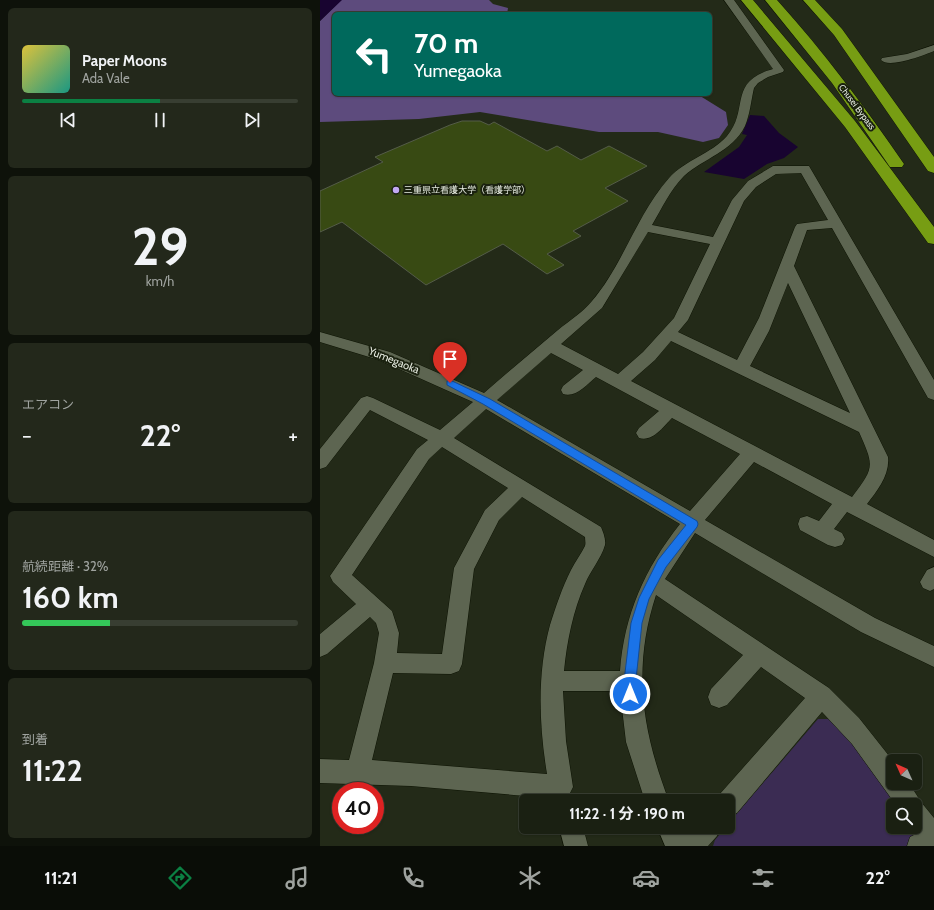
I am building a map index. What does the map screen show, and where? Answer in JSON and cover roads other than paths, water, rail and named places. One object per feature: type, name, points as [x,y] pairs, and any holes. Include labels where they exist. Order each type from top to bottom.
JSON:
[{"type":"highway","points":[[747,0],[850,124],[934,239]]},
{"type":"highway","name":"Chusei Bypass","points":[[771,0],[822,61],[868,121],[934,222]]},
{"type":"highway","points":[[809,0],[838,32],[934,168]]},
{"type":"street","points":[[358,771],[385,663],[389,633],[385,618],[340,576],[423,454],[551,346],[596,305],[668,186],[679,174],[725,144],[738,128],[751,82],[760,75],[779,70],[729,0]]},
{"type":"street","points":[[886,60],[914,56],[934,48]]},
{"type":"street","points":[[620,382],[649,356],[670,334],[687,308],[738,200],[752,184],[774,170],[805,168],[934,394]]},
{"type":"street","points":[[740,367],[753,349],[765,327],[802,227],[836,223]]},
{"type":"street","points":[[644,227],[718,242]]},
{"type":"street","points":[[787,266],[867,429],[881,464],[878,472],[850,504],[821,532]]},
{"type":"street","points":[[670,334],[867,429]]},
{"type":"street","name":"Yumegaoka","points":[[323,342],[367,349],[437,377],[486,401],[868,626],[934,657]]},
{"type":"street","points":[[551,346],[934,549]]},
{"type":"street","points":[[570,391],[595,369]]},
{"type":"street","points":[[320,462],[367,402],[404,418],[443,438],[520,488],[594,533],[595,544],[567,603],[558,639],[552,681],[552,732],[563,794],[358,771],[320,772]]},
{"type":"street","points":[[646,434],[670,410]]},
{"type":"street","points":[[654,794],[648,780],[632,721],[629,681],[637,623],[644,598],[662,563],[752,452]]},
{"type":"street","points":[[385,663],[451,664],[464,568],[492,515],[520,488]]},
{"type":"street","points":[[653,582],[822,696],[842,714],[863,738],[886,771]]},
{"type":"street","points":[[320,648],[370,604]]},
{"type":"street","points":[[719,697],[760,653]]},
{"type":"street","points":[[552,681],[629,681]]},
{"type":"street","points":[[735,796],[822,696]]},
{"type":"street","points":[[922,825],[930,840]]},
{"type":"street","points":[[573,834],[576,846]]},
{"type":"street","points":[[672,834],[678,846]]},
{"type":"street","points":[[691,846],[702,834]]},
{"type":"place","name":"三重県立看護大学（看護学部）","points":[[396,190]]}]
